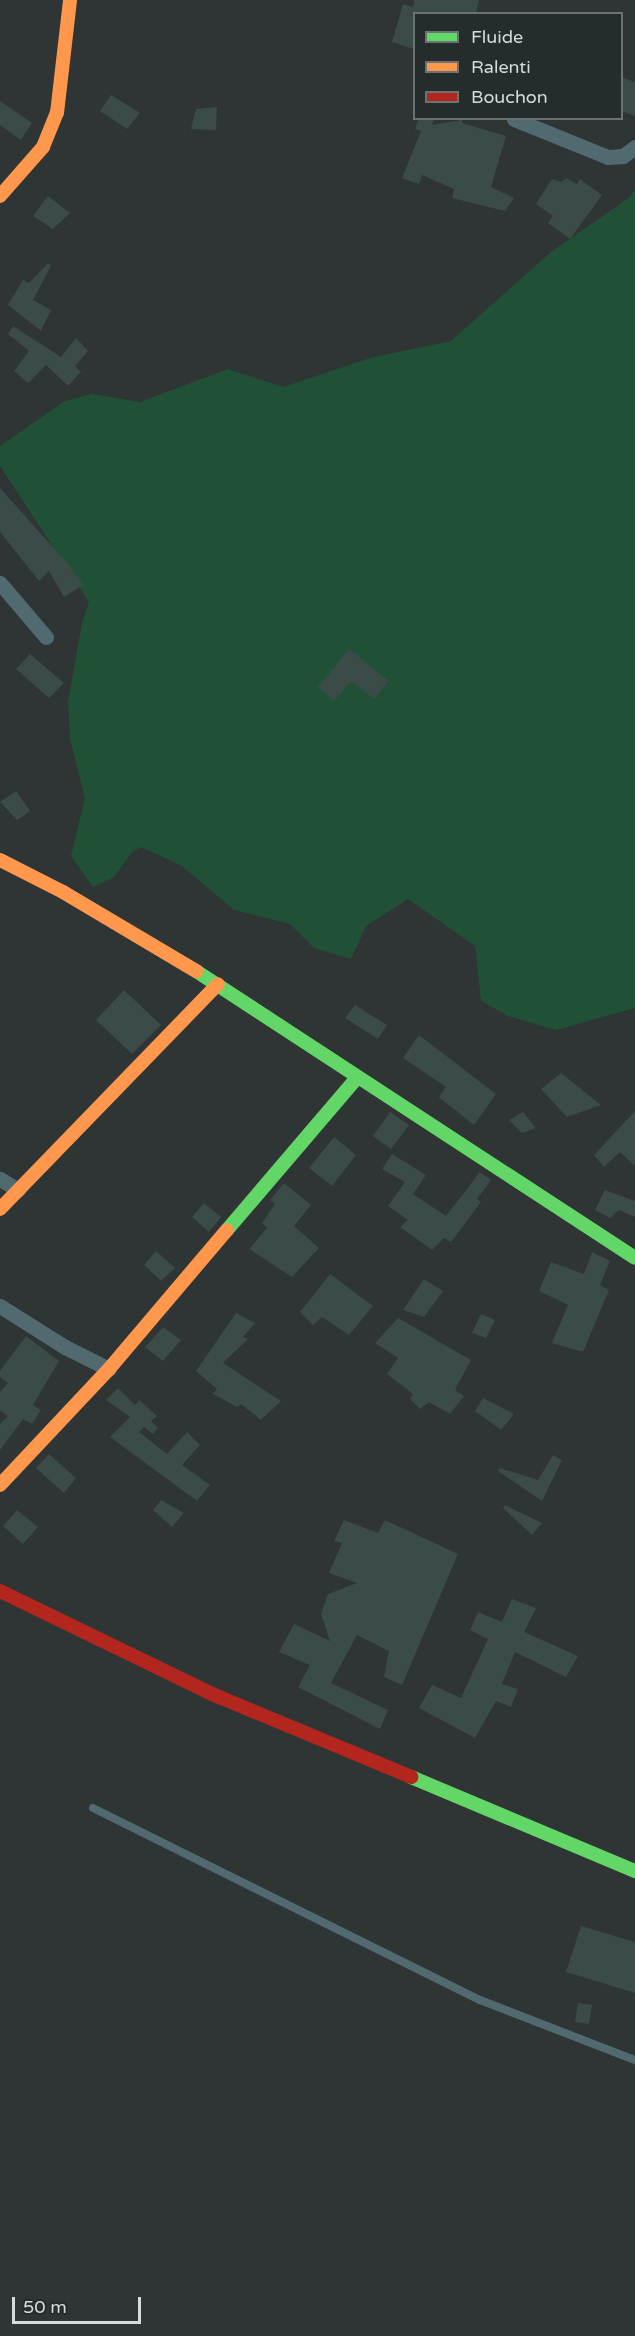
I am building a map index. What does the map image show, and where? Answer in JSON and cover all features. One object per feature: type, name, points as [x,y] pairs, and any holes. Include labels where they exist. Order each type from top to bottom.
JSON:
[{"type":"street","points":[[0,196],[43,147],[57,113],[70,0]]},
{"type":"street","points":[[516,120],[608,157],[623,156],[635,147]]},
{"type":"street","points":[[0,583],[46,638]]},
{"type":"street","points":[[0,860],[63,892],[218,984],[357,1078],[635,1258]]},
{"type":"street","points":[[0,1209],[218,984]]},
{"type":"street","points":[[0,1485],[6,1467],[109,1369],[357,1078]]},
{"type":"street","points":[[0,1179],[18,1190]]},
{"type":"street","points":[[0,1306],[65,1347],[109,1369]]},
{"type":"street","points":[[0,1591],[212,1694],[635,1871]]},
{"type":"lane","points":[[93,1808],[480,2000],[635,2060]]},
{"type":"green space","points":[[635,189],[635,1008],[556,1030],[508,1016],[481,1001],[475,946],[408,899],[366,926],[351,959],[314,948],[290,924],[234,910],[182,866],[141,847],[132,852],[114,877],[93,887],[71,856],[85,798],[70,739],[68,702],[82,623],[89,602],[0,466],[0,446],[65,401],[92,394],[140,402],[228,369],[283,387],[370,358],[451,341],[551,252],[630,197]]},
{"type":"building","points":[[414,0],[479,0],[476,12],[413,12],[413,49],[392,42],[403,4],[413,7]]},
{"type":"building","points":[[623,78],[635,82],[635,116],[623,112]]},
{"type":"building","points":[[111,95],[140,113],[127,129],[100,111]]},
{"type":"building","points":[[0,101],[32,123],[21,140],[0,125]]},
{"type":"building","points":[[217,107],[216,130],[191,129],[196,109]]},
{"type":"building","points":[[418,120],[433,120],[432,125],[462,120],[462,123],[506,136],[491,187],[514,198],[505,211],[452,198],[454,189],[422,175],[419,184],[402,178],[421,131],[415,129]]},
{"type":"building","points":[[566,178],[577,184],[580,179],[602,195],[570,239],[548,223],[553,216],[536,204],[552,179],[561,182]]},
{"type":"building","points":[[48,196],[70,213],[53,229],[33,216]]},
{"type":"building","points":[[48,263],[51,266],[33,300],[51,310],[41,331],[8,305],[23,280],[29,283]]},
{"type":"building","points":[[13,326],[61,357],[76,338],[88,351],[75,366],[81,372],[68,386],[46,365],[28,383],[14,371],[29,351],[8,334]]},
{"type":"building","points":[[0,488],[69,565],[83,585],[64,597],[49,571],[39,581],[0,532]]},
{"type":"building","points":[[349,649],[389,681],[374,699],[351,681],[334,701],[318,687]]},
{"type":"building","points":[[30,654],[64,683],[49,698],[16,669]]},
{"type":"building","points":[[16,791],[30,811],[17,820],[0,802]]},
{"type":"building","points":[[124,990],[161,1025],[132,1054],[96,1020]]},
{"type":"building","points":[[355,1005],[387,1025],[378,1039],[345,1018]]},
{"type":"building","points":[[419,1035],[496,1094],[474,1125],[439,1097],[446,1087],[403,1058]]},
{"type":"building","points":[[561,1073],[601,1105],[567,1117],[541,1089]]},
{"type":"building","points":[[635,1111],[635,1166],[620,1152],[604,1167],[594,1155]]},
{"type":"building","points":[[390,1112],[409,1125],[391,1149],[373,1136]]},
{"type":"building","points":[[523,1112],[536,1128],[522,1133],[509,1120]]},
{"type":"building","points":[[334,1137],[356,1155],[332,1186],[309,1168]]},
{"type":"building","points":[[392,1154],[426,1175],[413,1194],[446,1216],[480,1172],[491,1180],[477,1199],[481,1202],[451,1242],[444,1238],[432,1250],[400,1227],[408,1220],[388,1206],[405,1182],[382,1169]]},
{"type":"building","points":[[284,1183],[311,1205],[294,1226],[319,1248],[292,1277],[249,1249],[267,1228],[262,1223],[275,1204],[270,1200]]},
{"type":"building","points":[[605,1190],[635,1201],[635,1217],[619,1210],[610,1218],[595,1210]]},
{"type":"building","points":[[204,1203],[221,1217],[209,1232],[192,1217]]},
{"type":"building","points":[[156,1251],[175,1268],[161,1281],[144,1265]]},
{"type":"building","points":[[592,1252],[610,1261],[600,1285],[609,1290],[583,1352],[552,1343],[568,1305],[539,1291],[551,1262],[584,1274]]},
{"type":"building","points":[[330,1274],[373,1306],[349,1335],[322,1317],[313,1325],[300,1312]]},
{"type":"building","points":[[424,1279],[443,1291],[424,1317],[403,1310]]},
{"type":"building","points":[[236,1313],[255,1323],[243,1337],[248,1339],[223,1363],[281,1401],[261,1420],[241,1404],[237,1407],[213,1394],[217,1389],[196,1371]]},
{"type":"building","points":[[481,1314],[495,1320],[486,1338],[472,1333]]},
{"type":"building","points":[[398,1318],[471,1360],[455,1390],[464,1396],[450,1414],[429,1402],[420,1409],[410,1399],[413,1394],[387,1374],[398,1358],[375,1343]]},
{"type":"building","points":[[163,1327],[181,1340],[163,1361],[145,1347]]},
{"type":"building","points":[[26,1336],[59,1361],[33,1405],[41,1410],[32,1424],[23,1419],[0,1450],[0,1424],[8,1416],[0,1410],[0,1392],[8,1383],[0,1377],[0,1371]]},
{"type":"building","points":[[118,1388],[135,1405],[139,1400],[157,1416],[151,1421],[158,1428],[153,1434],[144,1427],[139,1432],[167,1454],[187,1432],[200,1445],[182,1465],[210,1485],[197,1501],[110,1437],[130,1417],[106,1400]]},
{"type":"building","points":[[483,1398],[514,1414],[501,1430],[475,1411]]},
{"type":"building","points":[[49,1454],[76,1478],[64,1493],[36,1468]]},
{"type":"building","points":[[553,1455],[562,1460],[542,1501],[498,1471],[500,1468],[538,1480]]},
{"type":"building","points":[[161,1500],[184,1513],[172,1527],[153,1510]]},
{"type":"building","points":[[505,1505],[542,1523],[532,1535],[503,1508]]},
{"type":"building","points":[[17,1510],[38,1527],[23,1544],[3,1526]]},
{"type":"building","points":[[344,1520],[378,1533],[385,1520],[458,1554],[402,1685],[384,1677],[389,1651],[357,1635],[331,1683],[388,1710],[380,1729],[298,1687],[310,1665],[279,1652],[294,1624],[330,1641],[321,1614],[328,1594],[357,1583],[329,1573],[342,1543],[334,1541]]},
{"type":"building","points":[[512,1599],[536,1608],[524,1632],[578,1656],[566,1677],[515,1652],[502,1684],[518,1689],[511,1707],[496,1701],[475,1738],[419,1708],[432,1685],[461,1698],[488,1639],[470,1630],[478,1612],[502,1622]]},
{"type":"building","points":[[581,1926],[635,1942],[635,1993],[566,1972]]},
{"type":"building","points":[[578,2003],[592,2005],[589,2024],[575,2022]]},
{"type":"traffic: fast","points":[[196,971],[635,1258]]},
{"type":"traffic: fast","points":[[227,1230],[357,1078]]},
{"type":"traffic: fast","points":[[411,1777],[635,1871]]},
{"type":"traffic: slow","points":[[0,196],[43,147],[57,113],[70,0]]},
{"type":"traffic: slow","points":[[0,860],[63,892],[196,971]]},
{"type":"traffic: slow","points":[[0,1209],[218,984]]},
{"type":"traffic: slow","points":[[0,1485],[109,1369],[227,1230]]},
{"type":"traffic: jam","points":[[0,1591],[212,1694],[411,1777]]}]
